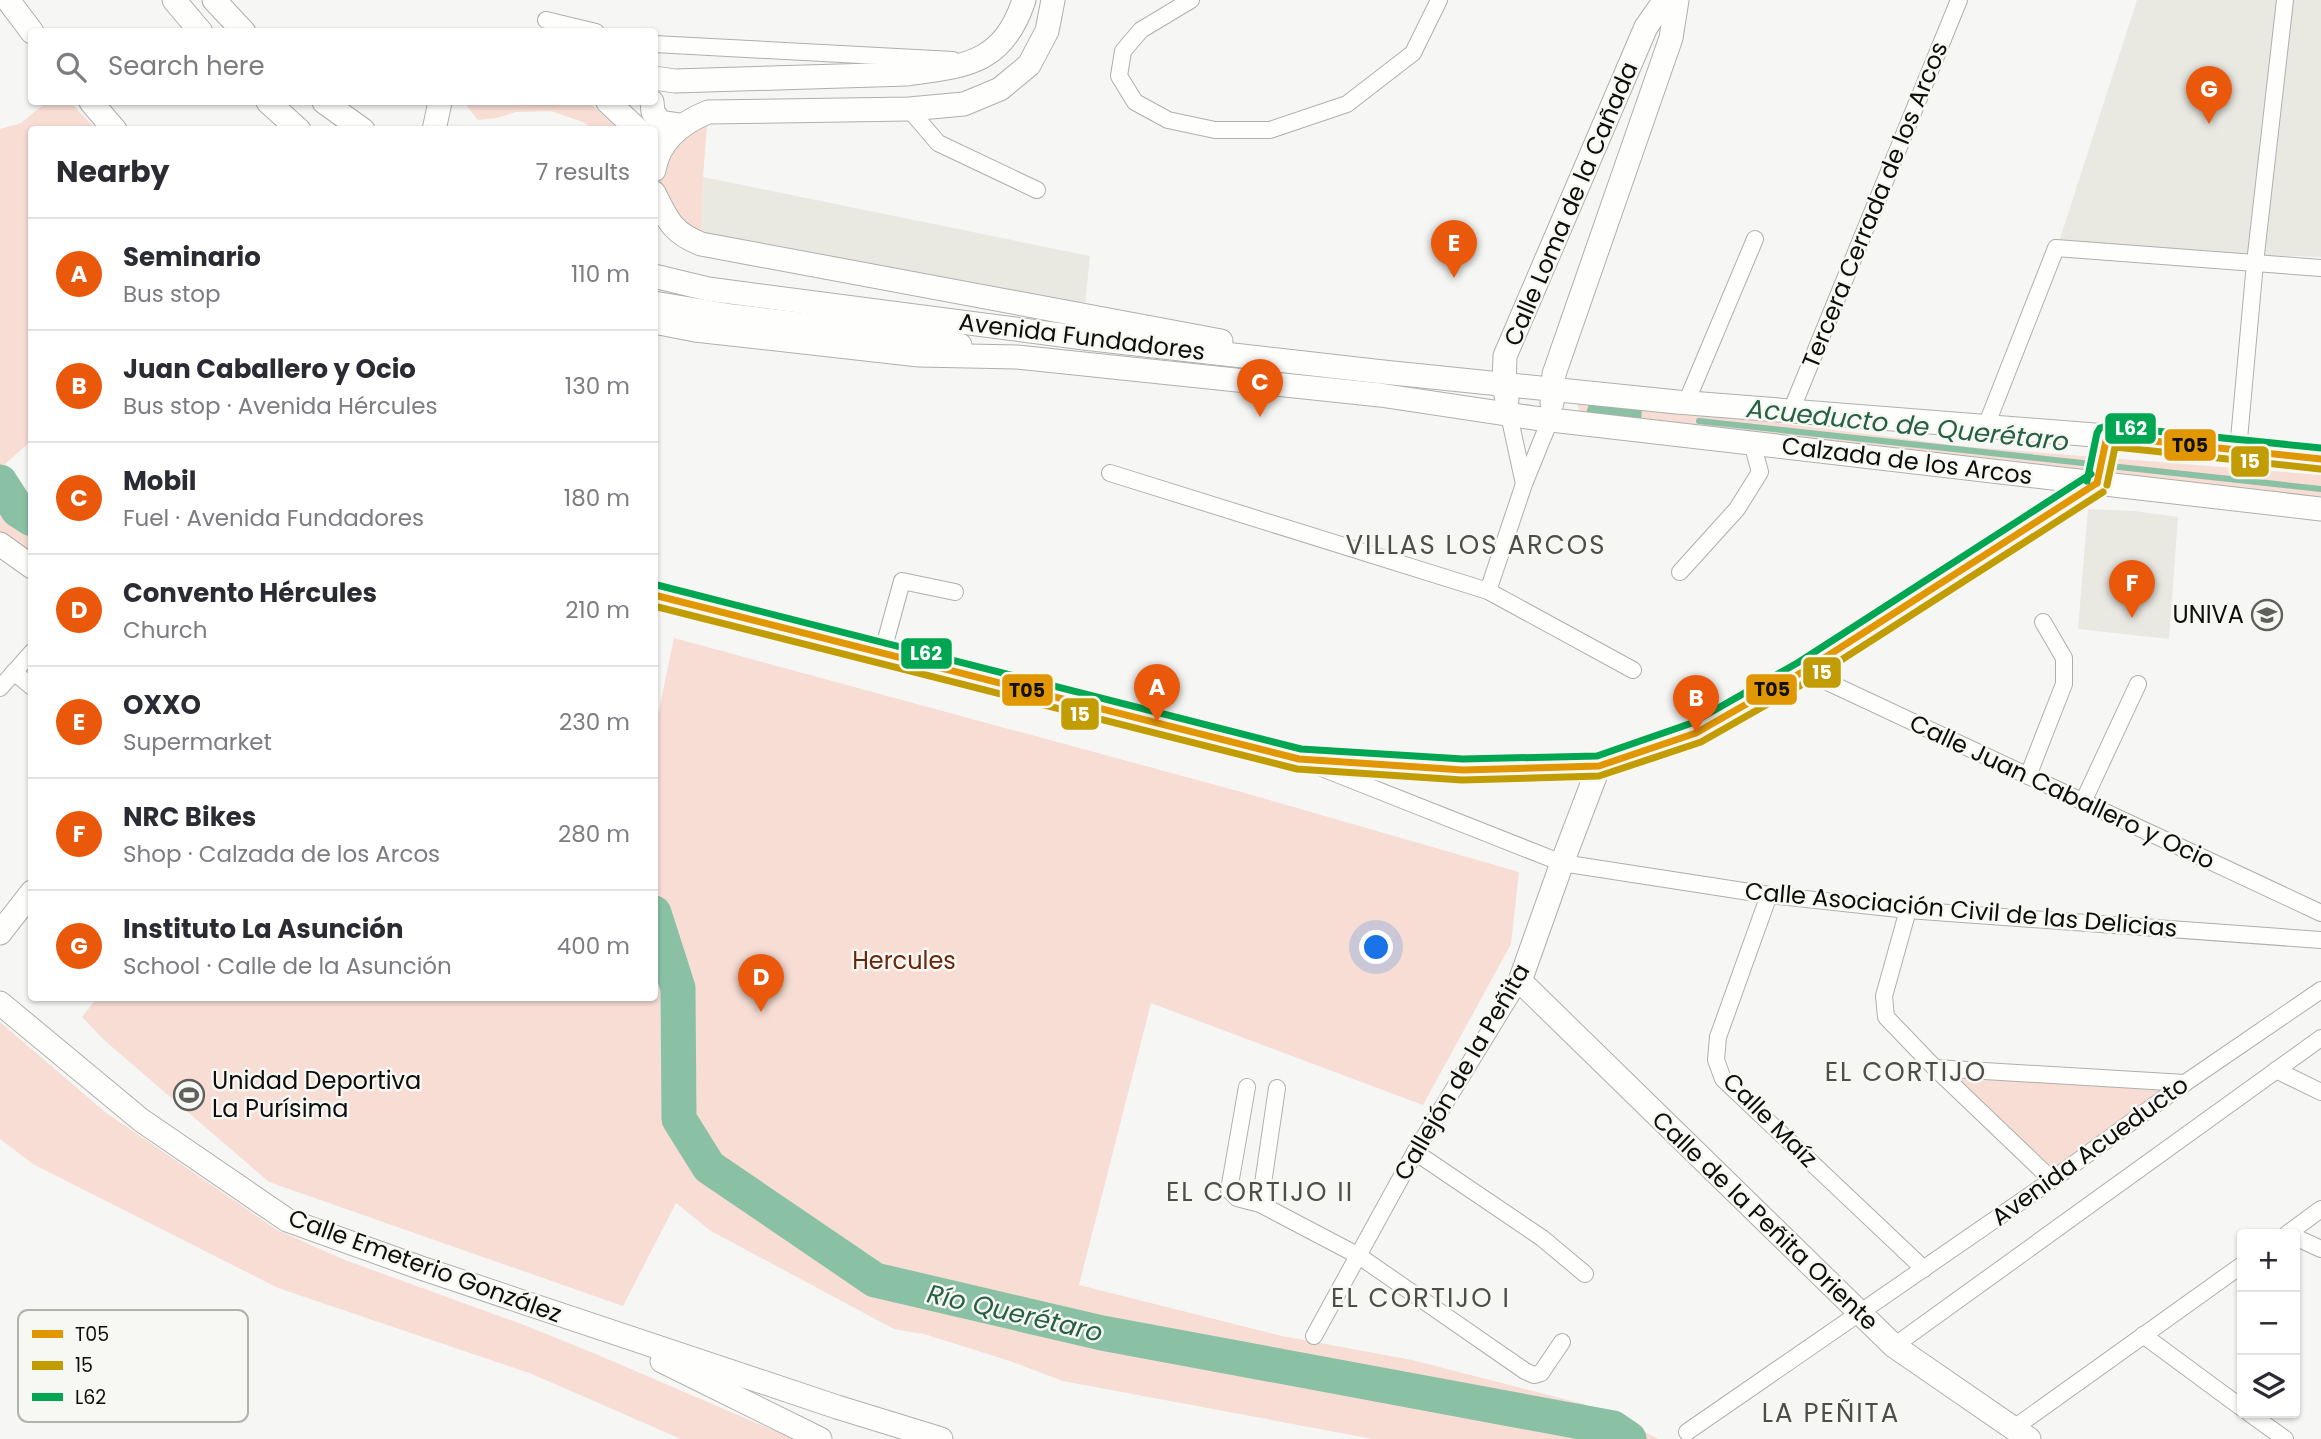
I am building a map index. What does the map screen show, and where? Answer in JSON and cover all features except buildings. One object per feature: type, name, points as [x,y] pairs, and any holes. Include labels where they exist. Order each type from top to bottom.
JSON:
[{"type":"street","points":[[8,0],[29,28]]},
{"type":"street","points":[[174,0],[198,28]]},
{"type":"street","points":[[214,0],[240,28]]},
{"type":"street","points":[[665,79],[907,74],[945,69],[977,61],[1001,44],[1017,22],[1024,0]]},
{"type":"street","points":[[658,156],[680,125],[708,112],[909,109],[964,104],[1000,89],[1029,65],[1047,31],[1052,0]]},
{"type":"street","points":[[1191,0],[1141,30],[1123,51],[1119,76],[1135,102],[1168,120],[1214,130],[1270,130],[1346,104],[1413,53],[1439,0]]},
{"type":"street","name":"Calle Loma de la Cañada","points":[[1509,415],[1504,384],[1505,356],[1646,27],[1665,0]]},
{"type":"street","name":"Calle Loma de la Cañada","points":[[1542,419],[1554,388],[1554,374],[1671,38],[1677,0]]},
{"type":"street","name":"Tercera Cerrada de los Arcos","points":[[1791,411],[1959,0]]},
{"type":"street","points":[[2238,450],[2255,263],[2285,0]]},
{"type":"street","points":[[545,20],[579,28]]},
{"type":"street","points":[[658,44],[977,61]]},
{"type":"street","points":[[93,105],[111,126]]},
{"type":"street","points":[[271,105],[295,126]]},
{"type":"street","points":[[328,105],[357,126]]},
{"type":"street","points":[[435,126],[440,105]]},
{"type":"street","points":[[440,105],[448,126]]},
{"type":"street","points":[[611,105],[634,126]]},
{"type":"street","points":[[652,105],[653,112],[660,122],[680,125]]},
{"type":"street","points":[[909,109],[938,143],[1037,190]]},
{"type":"street","points":[[658,201],[669,223],[684,237],[701,244],[1070,311],[1382,372]]},
{"type":"street","points":[[1674,434],[1681,402],[1755,239]]},
{"type":"street","points":[[1986,426],[2056,248],[2321,268]]},
{"type":"street","name":"Avenida Fundadores","points":[[658,277],[708,289],[1084,338],[1382,372],[1554,388]]},
{"type":"street","points":[[658,304],[732,316],[923,338],[1017,357]]},
{"type":"street","name":"Avenida Fundadores","points":[[658,323],[695,330],[919,355],[1017,357],[1380,395],[1542,419]]},
{"type":"street","name":"Calzada de los Arcos","points":[[1554,388],[1681,402],[2107,436],[2321,459]]},
{"type":"street","points":[[1509,415],[1524,484]]},
{"type":"street","points":[[1488,591],[1524,484],[1542,419]]},
{"type":"street","name":"Calzada de los Arcos","points":[[1542,419],[2321,509]]},
{"type":"street","points":[[658,595],[1299,759],[1464,770],[1600,766],[1696,733],[1804,671],[2097,483],[2107,436]]},
{"type":"street","points":[[1680,572],[1738,509],[1760,472],[1752,443]]},
{"type":"street","points":[[1110,473],[1488,591],[1633,670]]},
{"type":"street","points":[[0,544],[28,564]]},
{"type":"street","points":[[882,654],[902,581],[955,592]]},
{"type":"street","points":[[2028,776],[2064,684],[2064,658],[2043,622]]},
{"type":"street","points":[[0,688],[28,656]]},
{"type":"street","points":[[14,671],[28,683]]},
{"type":"street","name":"Calle Juan Caballero y Ocio","points":[[1804,671],[2321,913]]},
{"type":"street","points":[[2083,802],[2138,684]]},
{"type":"street","name":"Calle Asociación Civil de las Delicias","points":[[1299,759],[1562,863],[1769,895],[1908,910],[2321,940]]},
{"type":"street","name":"Callejón de la Peñita","points":[[1314,1336],[1415,1152],[1520,981],[1600,766]]},
{"type":"street","name":"Calle Maíz","points":[[1769,895],[1718,1037],[1716,1060],[1723,1079],[1924,1269]]},
{"type":"street","points":[[0,933],[28,897]]},
{"type":"street","points":[[1908,910],[1884,996],[1886,1017],[2052,1180]]},
{"type":"street","name":"Calle de la Peñita Oriente","points":[[1520,981],[1894,1346],[2021,1433]]},
{"type":"street","name":"Avenida Acueducto","points":[[1687,1432],[2321,990]]},
{"type":"street","name":"Calle Emeterio González","points":[[0,1003],[141,1121],[287,1220],[837,1407],[941,1439]]},
{"type":"street","name":"Avenida Acueducto","points":[[1894,1346],[2321,1038]]},
{"type":"street","points":[[1935,1068],[2185,1083]]},
{"type":"street","points":[[2276,1070],[2321,1092]]},
{"type":"street","points":[[1247,1087],[1229,1191],[1237,1198],[1260,1204],[1359,1256],[1534,1375],[1541,1373],[1562,1342]]},
{"type":"street","points":[[1260,1204],[1277,1088]]},
{"type":"street","points":[[1415,1152],[1542,1238],[1585,1274]]},
{"type":"street","points":[[2295,1229],[2321,1209]]},
{"type":"street","points":[[2300,1239],[2321,1249]]},
{"type":"street","points":[[2021,1433],[2143,1335],[2237,1269]]},
{"type":"street","name":"Calle Emeterio González","points":[[584,1322],[821,1439]]},
{"type":"street","points":[[2143,1335],[2237,1404]]},
{"type":"street","points":[[821,1439],[822,1417],[837,1407]]},
{"type":"street","points":[[2256,1418],[2285,1439]]},
{"type":"shaded area","points":[[2137,0],[2321,0],[2321,257],[2057,248]]},
{"type":"shaded area","points":[[703,177],[1090,256],[1084,314],[701,244]]},
{"type":"shaded area","points":[[1589,404],[1642,409],[1641,420],[1586,413]]},
{"type":"shaded area","points":[[2088,509],[2178,517],[2169,639],[2078,629]]},
{"type":"green space","points":[[43,105],[73,105],[93,126],[28,126],[28,444],[5,464],[28,496],[28,550],[0,532],[0,129],[21,123]]},
{"type":"green space","points":[[591,105],[616,126],[589,126],[551,111],[516,112],[478,120],[467,106]]},
{"type":"green space","points":[[708,112],[701,244],[658,196],[658,167]]},
{"type":"green space","points":[[1576,398],[1970,447],[2321,475],[2321,505],[1581,418]]},
{"type":"green space","name":"Hercules","points":[[674,638],[1245,793],[1519,872],[1511,944],[1423,1105],[1151,1003],[1079,1285],[1282,1336],[1412,1360],[1584,1404],[1659,1439],[1373,1439],[1063,1381],[924,1334],[894,1329],[711,1231],[676,1203],[623,1306],[269,1182],[104,1040],[82,1017],[95,1001],[658,1001],[658,715]]},
{"type":"green space","points":[[0,1022],[105,1112],[277,1230],[345,1260],[524,1325],[794,1439],[681,1439],[532,1374],[278,1288],[33,1164],[0,1139]]},
{"type":"green space","points":[[1935,1068],[2185,1083],[2052,1180]]},
{"type":"waterway","name":"Acueducto de Querétaro","points":[[1699,421],[2321,489]]},
{"type":"waterway","name":"Río Querétaro","points":[[0,482],[18,510],[28,516]]},
{"type":"waterway","name":"Río Querétaro","points":[[658,926],[678,988],[679,1119],[709,1167],[875,1280],[1102,1333],[1613,1428],[1629,1439]]},
{"type":"transit line","name":"L62","points":[[2087,481],[2097,433],[2100,428],[2106,426],[2321,448]]},
{"type":"transit line","name":"T05","points":[[2097,483],[2107,436],[2321,459]]},
{"type":"transit line","name":"15","points":[[2107,485],[2115,447],[2320,469]]},
{"type":"transit line","name":"L62","points":[[658,585],[1301,749],[1463,759],[1597,756],[1692,723],[1799,662],[2091,474]]},
{"type":"transit line","name":"T05","points":[[658,596],[1299,759],[1463,770],[1599,766],[1696,733],[1804,671],[2097,483]]},
{"type":"transit line","name":"15","points":[[658,607],[1297,769],[1462,780],[1599,776],[1701,742],[1810,680],[2103,492]]},
{"type":"place","name":"Instituto La Asunción","points":[[2209,124]]},
{"type":"place","name":"OXXO","points":[[1454,278]]},
{"type":"place","name":"Mobil","points":[[1260,417]]},
{"type":"place","name":"UNIVA","points":[[2267,615]]},
{"type":"place","name":"NRC Bikes","points":[[2132,618]]},
{"type":"place","name":"Seminario","points":[[1157,722]]},
{"type":"place","name":"Juan Caballero y Ocio","points":[[1696,733]]},
{"type":"place","name":"Convento Hércules","points":[[761,1012]]},
{"type":"place","name":"Unidad Deportiva La Purísima","points":[[189,1095]]},
{"type":"district","name":"VILLAS LOS ARCOS","points":[[1476,545]]},
{"type":"district","name":"EL CORTIJO","points":[[1906,1072]]},
{"type":"district","name":"EL CORTIJO II","points":[[1260,1192]]},
{"type":"district","name":"EL CORTIJO I","points":[[1421,1298]]},
{"type":"district","name":"LA PEÑITA","points":[[1831,1413]]}]
